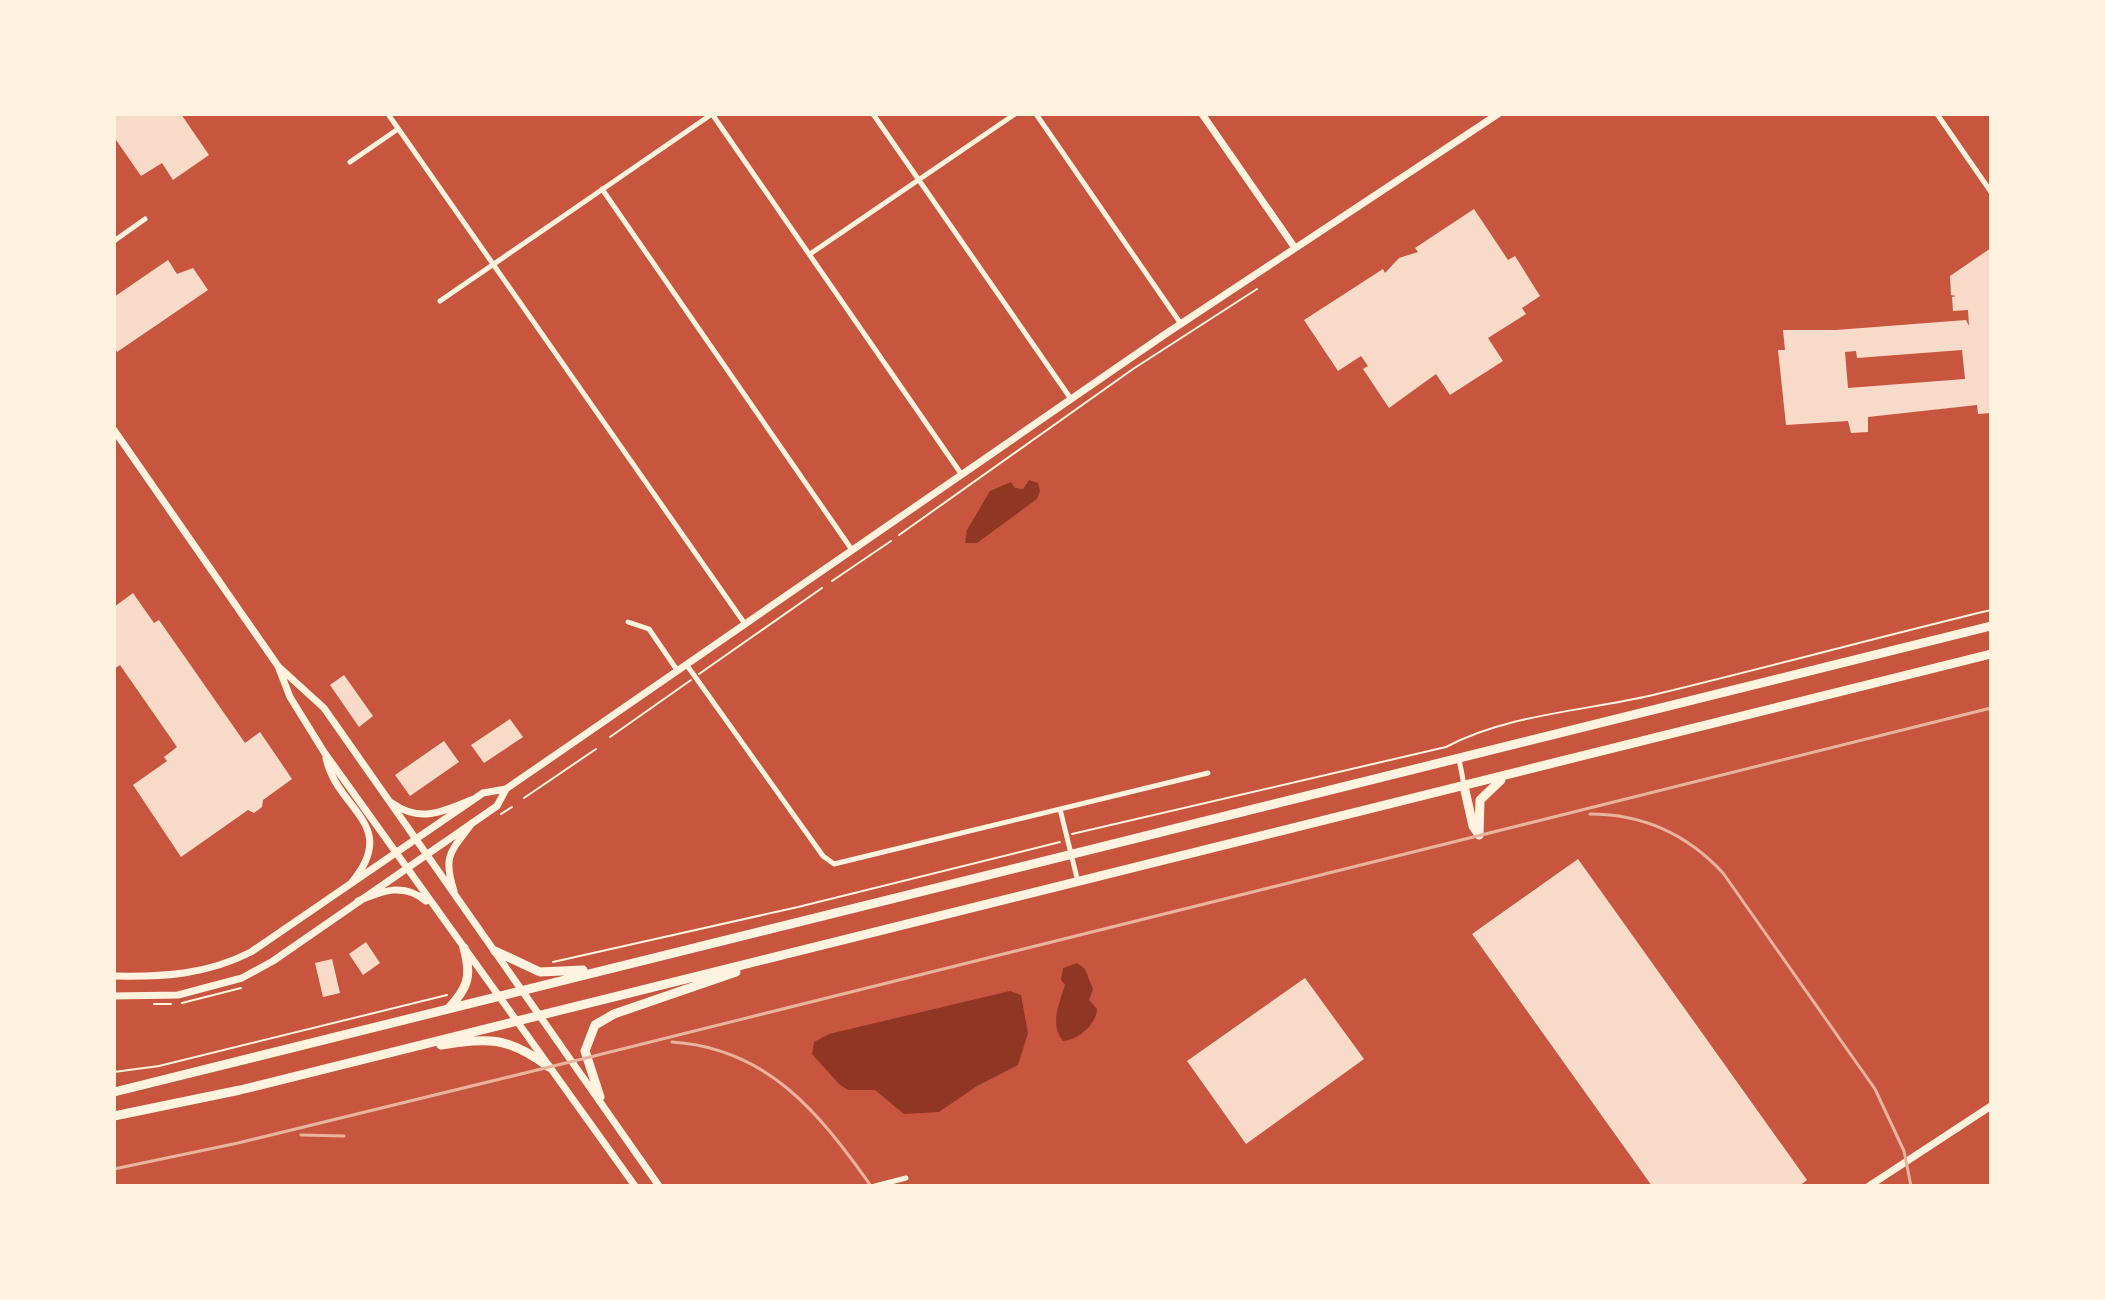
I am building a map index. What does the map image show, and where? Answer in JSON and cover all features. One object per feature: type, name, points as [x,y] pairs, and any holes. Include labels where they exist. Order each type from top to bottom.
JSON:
[{"type":"highway","points":[[114,1092],[1991,626]]},
{"type":"highway","points":[[114,1116],[390,1053],[1991,654]]},
{"type":"highway","points":[[1464,786],[1473,826],[1479,835],[1480,800],[1494,784],[1514,774]]},
{"type":"highway","points":[[447,1011],[468,986],[470,968],[464,948]]},
{"type":"highway","points":[[495,951],[533,970],[567,973],[673,953]]},
{"type":"highway","points":[[600,1097],[585,1051],[588,1036],[602,1020],[776,956]]},
{"type":"highway","points":[[390,1053],[494,1039],[518,1046],[549,1067]]},
{"type":"highway","points":[[114,1124],[159,1108]]},
{"type":"street","points":[[388,114],[745,624]]},
{"type":"street","points":[[440,301],[712,114],[962,475]]},
{"type":"street","points":[[873,114],[1071,399]]},
{"type":"street","points":[[810,254],[1015,114]]},
{"type":"street","points":[[1036,114],[1181,324]]},
{"type":"street","points":[[1202,114],[1295,248]]},
{"type":"street","points":[[114,976],[178,976],[233,961],[471,800],[483,793],[506,789],[1181,324],[1498,114]]},
{"type":"street","points":[[1937,114],[1991,192]]},
{"type":"street","points":[[350,162],[398,129]]},
{"type":"street","points":[[602,189],[852,550]]},
{"type":"street","points":[[114,241],[145,219]]},
{"type":"street","points":[[114,430],[278,666],[324,708],[425,855],[600,1097],[659,1186]]},
{"type":"street","points":[[628,622],[649,629],[677,670]]},
{"type":"street","points":[[686,664],[823,856],[834,864],[1208,773]]},
{"type":"street","points":[[278,666],[290,697],[324,752],[635,1186]]},
{"type":"street","points":[[324,752],[329,771],[366,825],[370,836],[371,849],[365,867],[352,882]]},
{"type":"street","points":[[1459,758],[1464,786]]},
{"type":"street","points":[[114,996],[178,995],[226,985],[273,961],[497,806],[506,789]]},
{"type":"street","points":[[387,800],[409,814],[421,815],[434,815],[471,800]]},
{"type":"street","points":[[1060,809],[1078,882]]},
{"type":"street","points":[[456,897],[448,858],[455,840],[472,823]]},
{"type":"street","points":[[358,901],[388,889],[403,890],[421,897],[438,912]]},
{"type":"street","points":[[1869,1186],[1991,1106]]},
{"type":"street","points":[[875,1186],[906,1178]]},
{"type":"path","points":[[899,535],[1133,369],[1257,289]]},
{"type":"path","points":[[832,581],[891,541]]},
{"type":"path","points":[[705,670],[822,588]]},
{"type":"path","points":[[533,970],[535,963],[798,907],[1058,843],[1067,837],[1190,805],[1446,747],[1464,737],[1543,717],[1650,696],[1991,610]]},
{"type":"path","points":[[610,737],[683,685]]},
{"type":"path","points":[[524,798],[596,749]]},
{"type":"path","points":[[499,815],[512,807]]},
{"type":"path","points":[[114,1072],[159,1066],[453,993]]},
{"type":"shaded area","points":[[1029,480],[1038,483],[1040,491],[1037,499],[977,543],[965,543],[967,530],[990,491],[1011,482],[1015,488],[1023,489]]},
{"type":"shaded area","points":[[1077,963],[1085,969],[1093,989],[1089,1000],[1097,1009],[1096,1015],[1085,1031],[1063,1041],[1056,1020],[1065,985],[1061,980],[1063,968]]},
{"type":"shaded area","points":[[1010,991],[1021,995],[1028,1033],[1018,1065],[977,1086],[939,1112],[904,1114],[875,1090],[848,1090],[812,1054],[814,1042],[829,1034]]},
{"type":"building","points":[[114,114],[181,114],[209,155],[173,180],[162,163],[141,176],[114,137]]},
{"type":"building","points":[[1474,209],[1508,260],[1515,256],[1540,296],[1522,308],[1526,314],[1488,338],[1503,361],[1450,395],[1436,374],[1389,408],[1363,369],[1368,366],[1361,356],[1338,371],[1304,320],[1383,269],[1385,273],[1399,258],[1418,252],[1415,248]]},
{"type":"building","points":[[1991,248],[1991,413],[1978,414],[1977,405],[1868,417],[1868,432],[1851,433],[1848,421],[1786,425],[1778,350],[1785,350],[1783,330],[1836,330],[1966,320],[1969,326],[1968,310],[1953,311],[1952,297],[1956,296],[1951,295],[1950,276]],"holes":[[[1962,350],[1965,379],[1848,388],[1845,352],[1856,351],[1857,358]]]},
{"type":"building","points":[[168,260],[177,274],[193,268],[208,290],[117,352],[114,347],[114,297]]},
{"type":"building","points":[[133,593],[154,623],[159,620],[245,743],[260,732],[292,779],[263,800],[262,807],[254,813],[248,810],[181,857],[133,785],[167,761],[164,757],[177,747],[120,665],[114,669],[114,607]]},
{"type":"building","points":[[344,675],[373,716],[359,727],[330,685]]},
{"type":"building","points":[[510,719],[523,737],[484,763],[471,745]]},
{"type":"building","points":[[444,741],[459,762],[410,796],[395,775]]},
{"type":"building","points":[[1578,859],[1807,1180],[1799,1186],[1652,1186],[1472,934]]},
{"type":"building","points":[[366,942],[380,963],[363,975],[349,954]]},
{"type":"building","points":[[332,959],[340,993],[323,997],[315,963]]},
{"type":"building","points":[[1305,978],[1364,1059],[1246,1144],[1187,1061]]},
{"type":"railway","points":[[114,1169],[238,1143],[574,1061],[1991,708]]},
{"type":"railway","points":[[1590,814],[1628,818],[1663,829],[1694,847],[1723,873],[1875,1089],[1904,1151],[1911,1186]]},
{"type":"railway","points":[[672,1042],[706,1047],[764,1071],[811,1110],[871,1186]]},
{"type":"railway","points":[[301,1135],[344,1136]]}]
